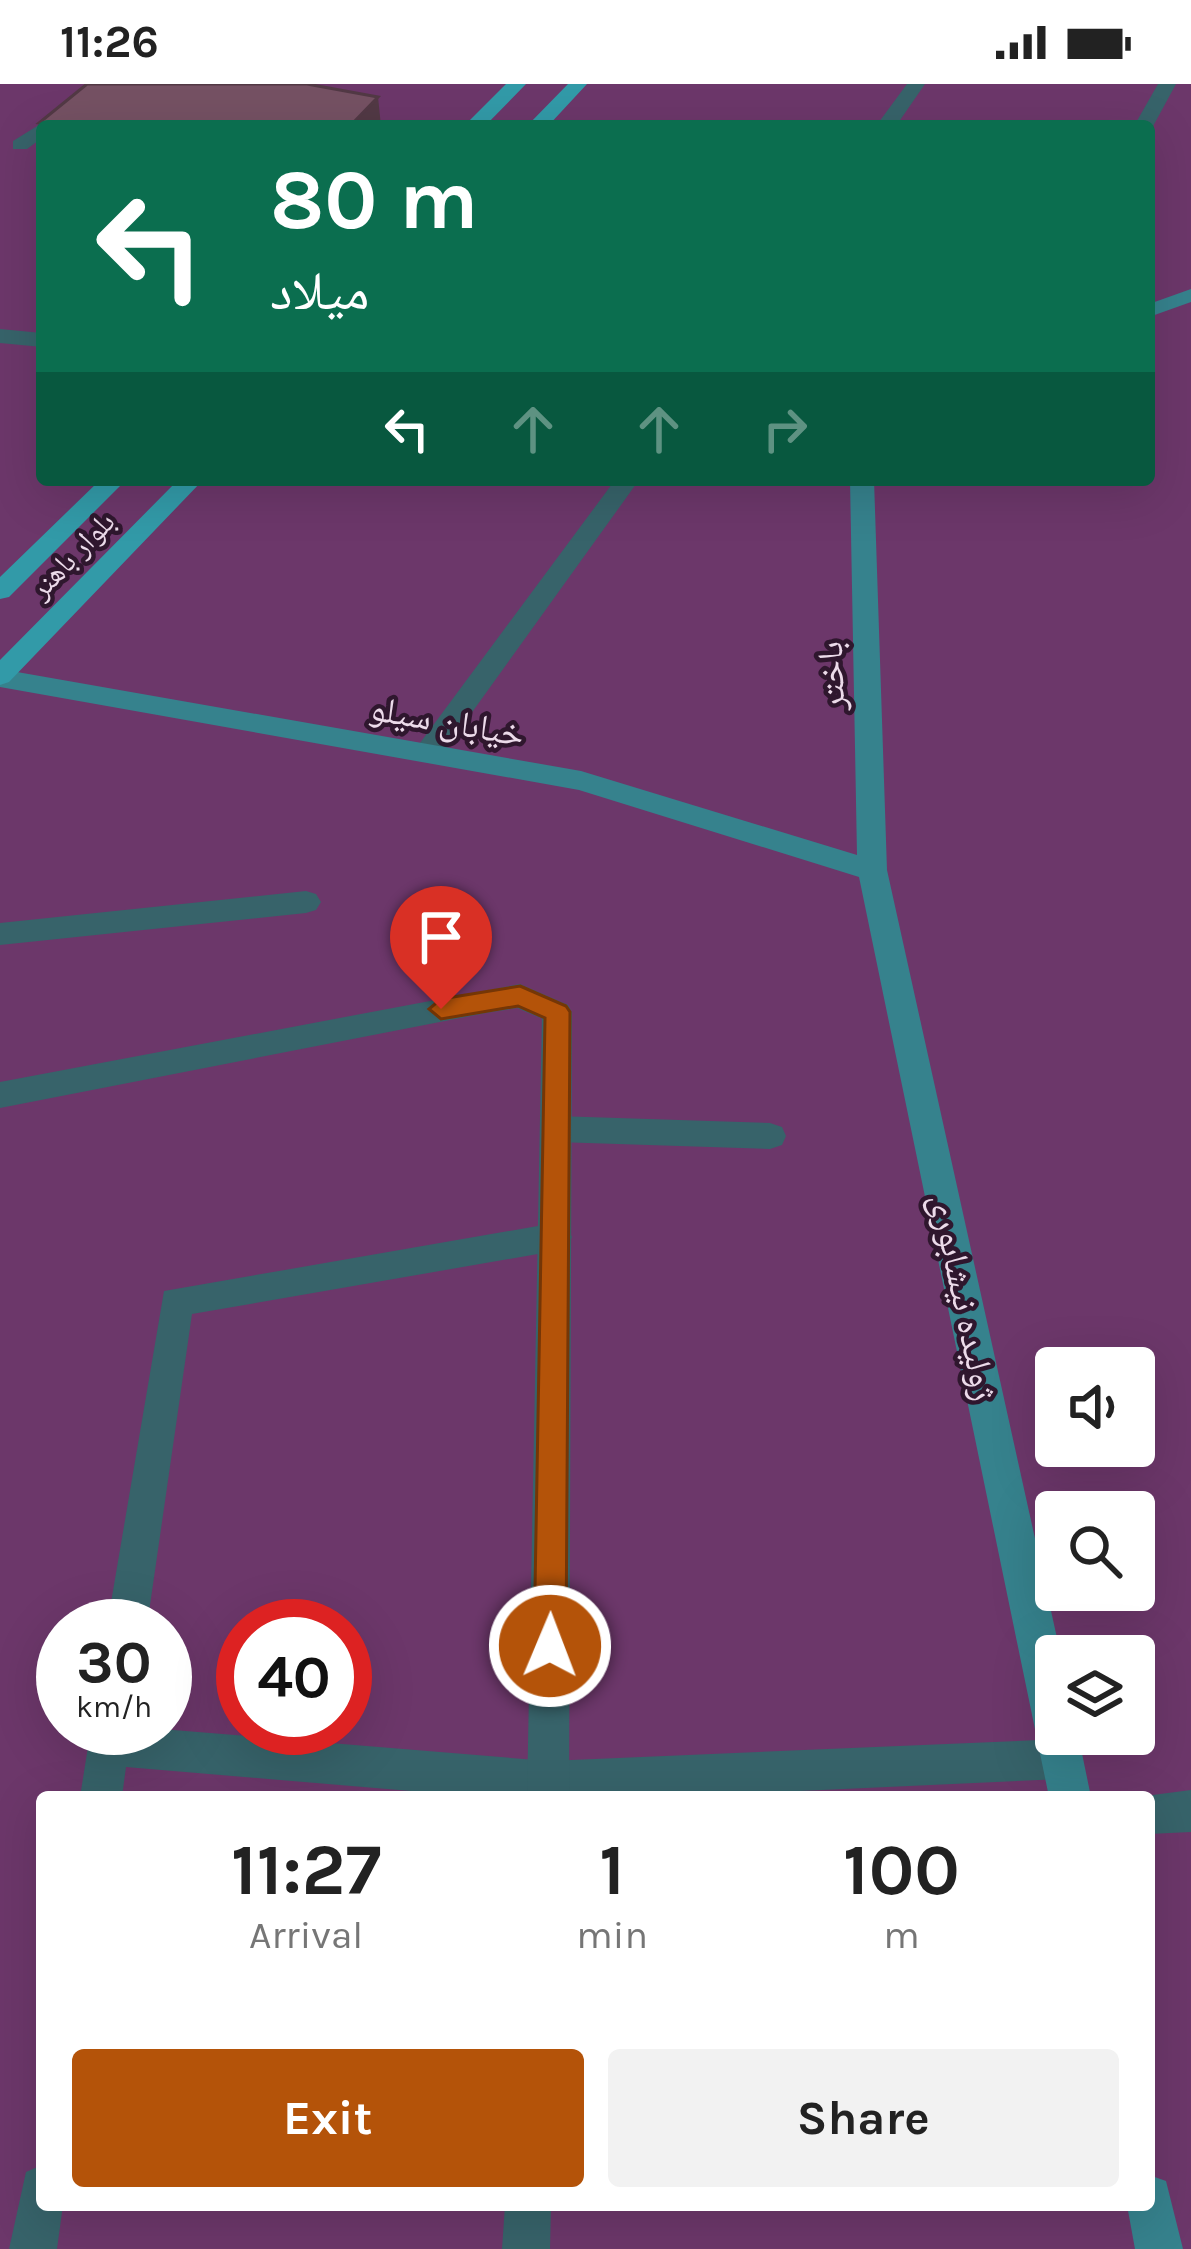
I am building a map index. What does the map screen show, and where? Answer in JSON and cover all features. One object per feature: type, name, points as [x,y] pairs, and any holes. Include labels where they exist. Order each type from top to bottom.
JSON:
[{"type":"main road","points":[[480,120],[517,84]]},
{"type":"main road","points":[[543,120],[578,84]]},
{"type":"main road","points":[[1155,309],[1191,296]]},
{"type":"main road","name":"بلوار باهنر","points":[[0,591],[107,486]]},
{"type":"main road","name":"بلوار باهنر","points":[[0,677],[185,486]]},
{"type":"main road","name":"باختر","points":[[862,486],[872,870]]},
{"type":"main road","name":"خیابان سیلو","points":[[0,677],[581,781],[872,870]]},
{"type":"main road","name":"ژولیده نیشابوری","points":[[872,870],[1036,1635]]},
{"type":"main road","points":[[1152,2211],[1159,2249]]},
{"type":"street","points":[[890,120],[916,84]]},
{"type":"street","points":[[1147,120],[1167,84]]},
{"type":"street","points":[[53,120],[64,112]]},
{"type":"street","points":[[20,146],[36,133]]},
{"type":"street","points":[[0,337],[36,340]]},
{"type":"street","points":[[427,754],[623,486]]},
{"type":"street","points":[[0,934],[307,902]]},
{"type":"street","points":[[0,1095],[486,1001],[520,996],[557,1012],[548,1789]]},
{"type":"street","points":[[556,1129],[770,1136]]},
{"type":"street","points":[[131,1599],[176,1302],[555,1238]]},
{"type":"street","points":[[192,1747],[548,1789],[1047,1755]]},
{"type":"street","points":[[102,1791],[107,1755]]},
{"type":"street","points":[[1155,1813],[1191,1810]]},
{"type":"street","points":[[33,2249],[39,2211]]},
{"type":"street","points":[[526,2249],[528,2211]]},
{"type":"shaded area","points":[[0,84],[1191,84],[1191,2249],[0,2249]]},
{"type":"building","points":[[87,84],[307,84],[378,97],[356,120],[43,120]]},
{"type":"route","points":[[441,1009],[520,996],[557,1012],[550,1646]]}]
